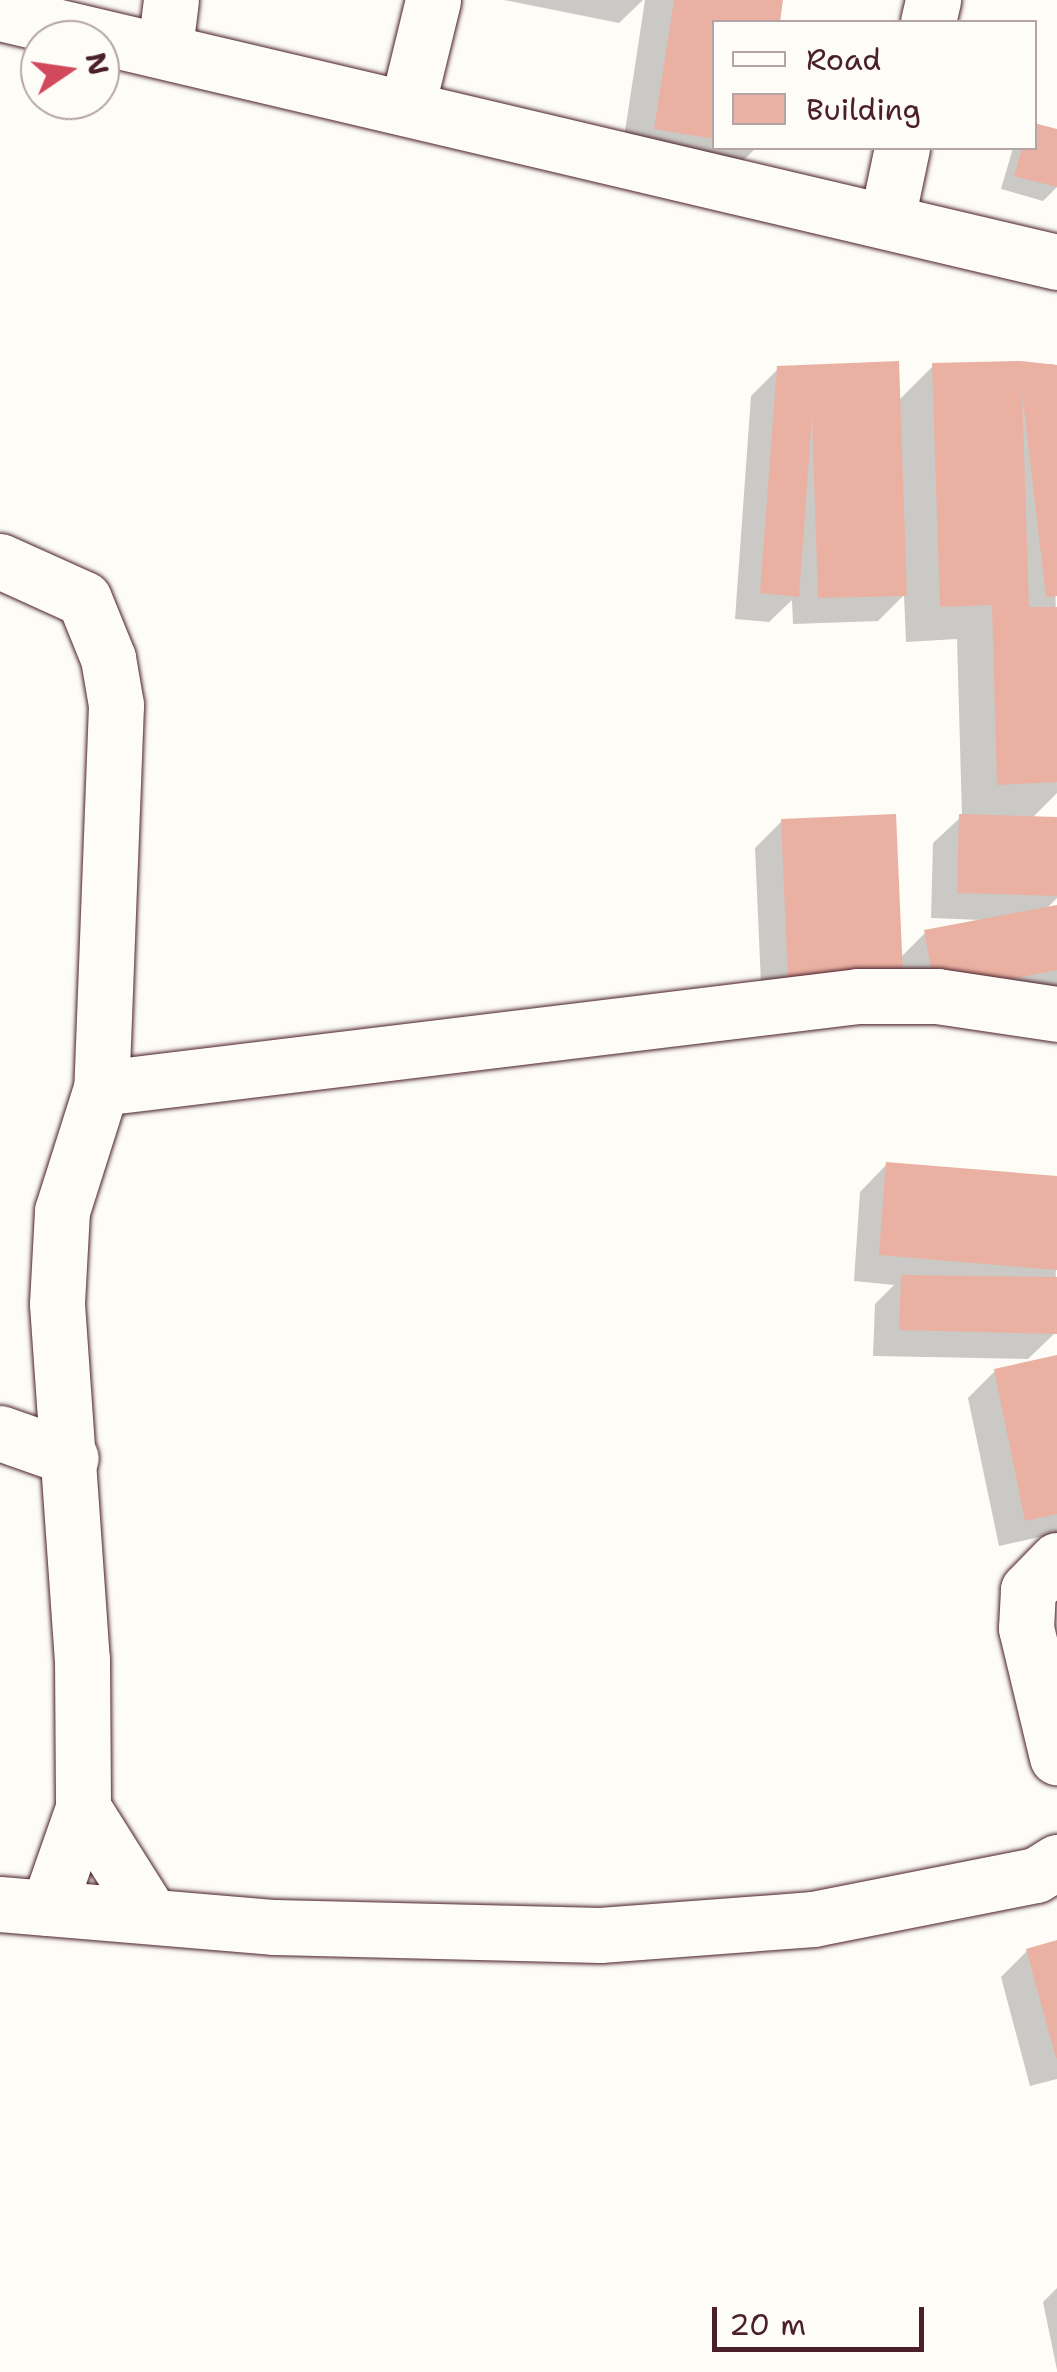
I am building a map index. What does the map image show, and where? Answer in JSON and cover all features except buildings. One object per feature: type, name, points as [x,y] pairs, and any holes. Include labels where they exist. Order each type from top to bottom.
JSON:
[{"type":"street","points":[[407,107],[434,0]]},
{"type":"street","points":[[0,14],[168,24],[407,107],[1057,262]]},
{"type":"street","points":[[887,219],[902,150]]},
{"type":"street","points":[[0,561],[84,599],[108,658],[116,705],[116,787],[100,1088],[62,1211],[57,1304],[71,1458],[83,1808],[150,1914]]},
{"type":"street","points":[[100,1088],[858,996],[937,996],[1057,1014]]},
{"type":"street","points":[[0,1433],[71,1458]]},
{"type":"street","points":[[1057,1560],[1028,1590],[1026,1628],[1057,1757]]},
{"type":"street","points":[[83,1808],[24,1906],[275,1927],[600,1935],[813,1919],[1036,1875],[1057,1862]]}]
